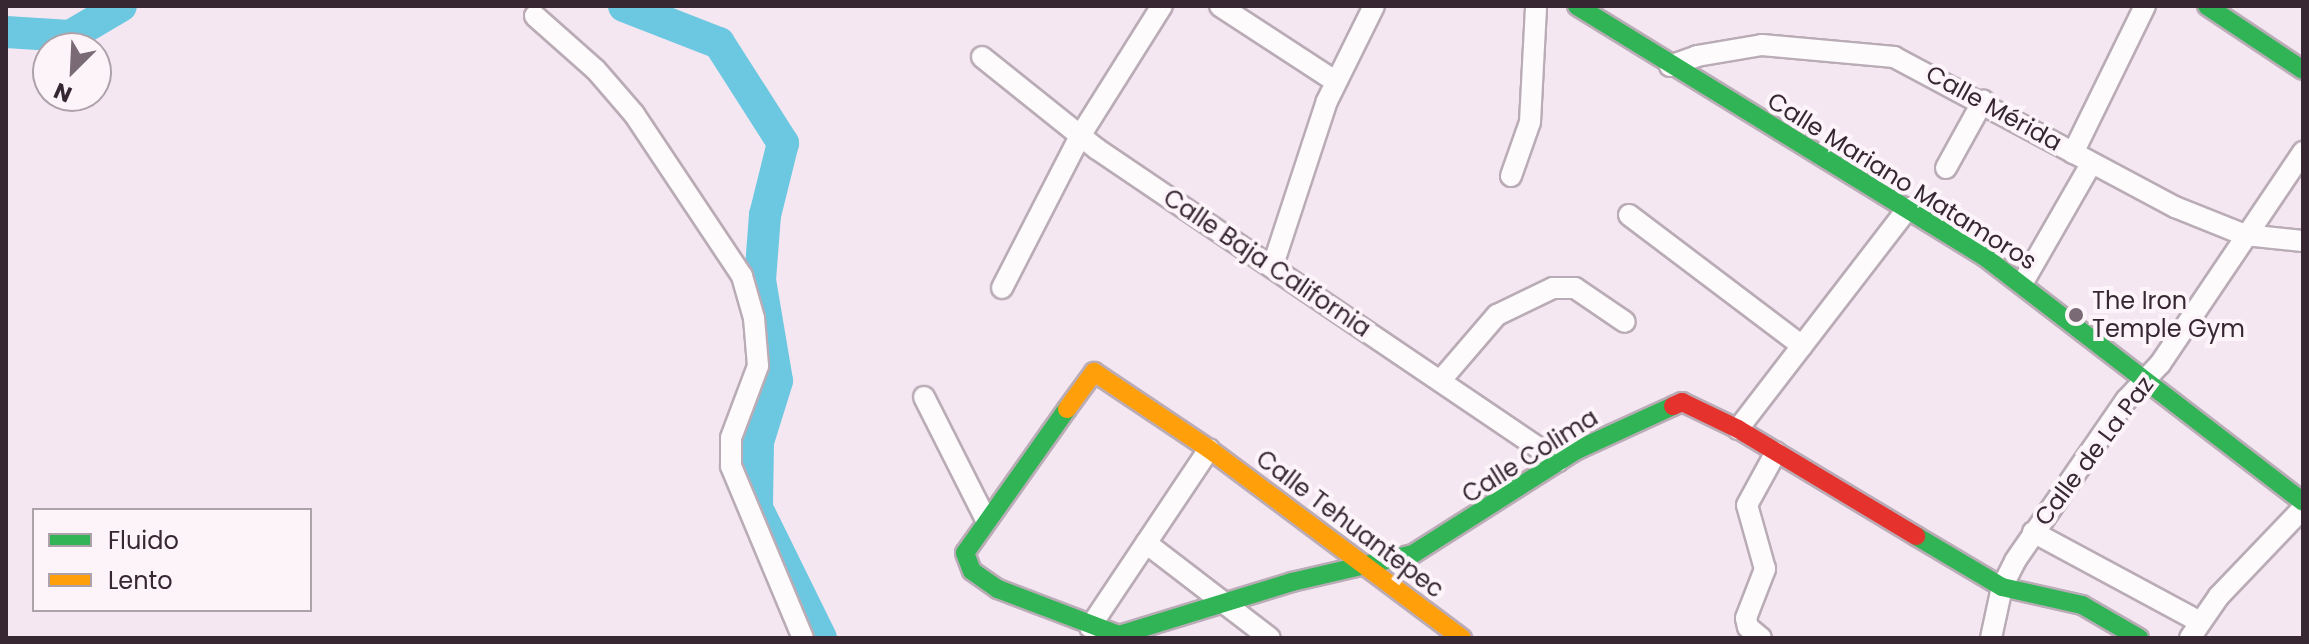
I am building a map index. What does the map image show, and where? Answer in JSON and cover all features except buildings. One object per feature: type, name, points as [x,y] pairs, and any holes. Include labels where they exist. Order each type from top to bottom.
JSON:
[{"type":"street","points":[[1002,288],[1080,136],[1162,6]]},
{"type":"street","points":[[1220,6],[1335,81]]},
{"type":"street","points":[[1273,265],[1335,81],[1374,6]]},
{"type":"street","points":[[1511,176],[1530,122],[1536,6]]},
{"type":"street","name":"Calle Mariano Matamoros","points":[[1577,6],[1670,66],[1908,208],[2022,284],[2303,505]]},
{"type":"street","points":[[2022,284],[2082,158],[2145,6]]},
{"type":"street","points":[[2207,6],[2303,70]]},
{"type":"street","points":[[535,16],[626,103],[742,276],[754,318],[758,366],[731,438],[731,466],[803,638]]},
{"type":"street","name":"Calle Mérida","points":[[1670,66],[1697,56],[1762,45],[1873,53],[1912,63],[2175,207],[2245,235],[2303,241]]},
{"type":"street","name":"Calle Baja California","points":[[982,57],[1080,136],[1558,461]]},
{"type":"street","points":[[1946,168],[1983,101]]},
{"type":"street","name":"Calle de La Paz","points":[[1991,638],[2002,587],[2033,532],[2145,380],[2303,152]]},
{"type":"street","points":[[1738,429],[1908,208]]},
{"type":"street","points":[[1629,215],[1802,346]]},
{"type":"street","points":[[1441,380],[1497,315],[1553,288],[1575,288],[1625,322]]},
{"type":"street","name":"Calle Tehuantepec","points":[[985,518],[1094,372],[1209,449],[1462,638]]},
{"type":"street","points":[[924,397],[985,518]]},
{"type":"street","name":"Calle Colima","points":[[985,518],[967,545],[972,571],[1019,599],[1119,635],[1226,603],[1413,554],[1446,537],[1558,461],[1673,403],[1691,403],[2002,587],[2082,605],[2139,638]]},
{"type":"street","points":[[1090,627],[1209,449]]},
{"type":"street","points":[[1761,638],[1748,627],[1746,618],[1765,569],[1747,505],[1776,452]]},
{"type":"street","points":[[2033,532],[2195,630],[2303,505]]},
{"type":"street","points":[[1146,543],[1270,638]]},
{"type":"waterway","points":[[6,32],[70,36],[121,6]]},
{"type":"waterway","points":[[624,6],[719,43],[783,143],[765,215],[760,280],[777,381],[758,442],[757,508],[821,638]]},
{"type":"traffic: fast","points":[[1577,6],[1985,257],[2303,502]]},
{"type":"traffic: fast","points":[[2207,6],[2303,70]]},
{"type":"traffic: fast","points":[[1067,409],[965,553],[972,571],[998,589],[1119,635],[1292,582],[1413,554],[1577,450],[1673,406]]},
{"type":"traffic: fast","points":[[1916,536],[2002,587],[2082,605],[2139,638]]},
{"type":"traffic: slow","points":[[1067,409],[1094,372],[1209,449],[1462,638]]},
{"type":"traffic: jam","points":[[1673,406],[1682,402],[1738,429],[1916,536]]},
{"type":"place","name":"The Iron Temple Gym","points":[[2076,315]]}]
